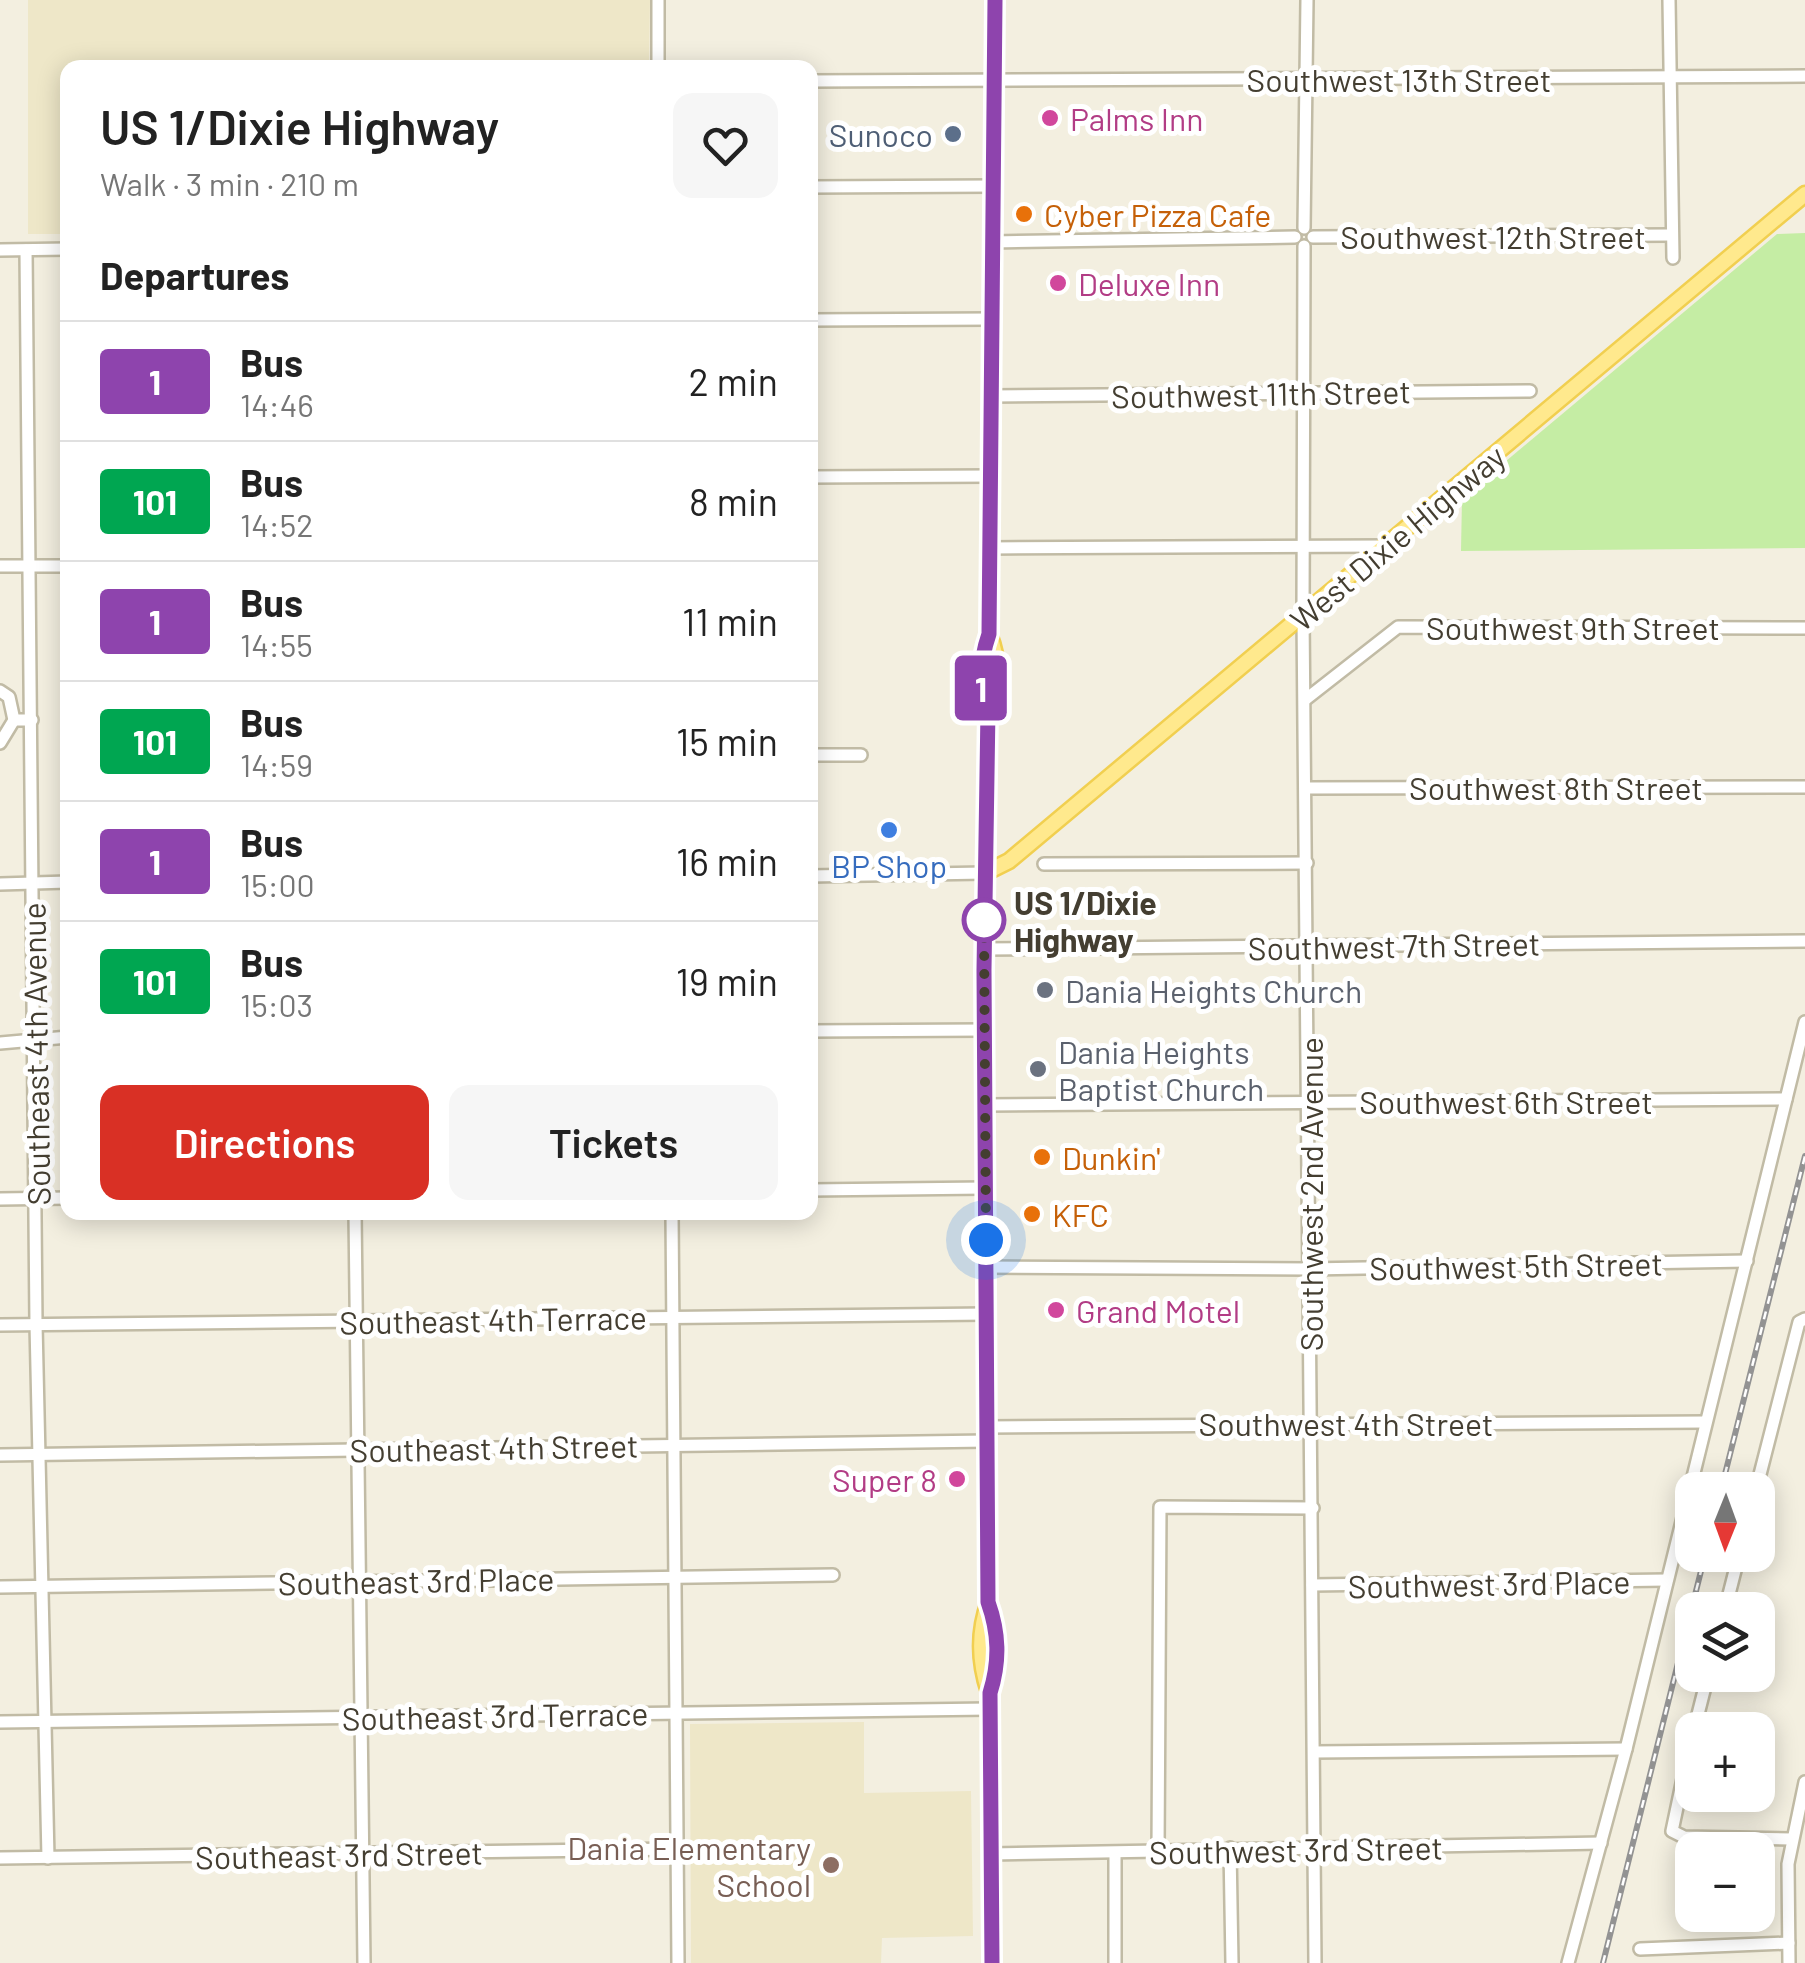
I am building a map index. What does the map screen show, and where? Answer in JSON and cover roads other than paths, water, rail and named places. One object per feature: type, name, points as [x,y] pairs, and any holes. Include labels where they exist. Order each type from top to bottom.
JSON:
[{"type":"main road","points":[[992,1963],[990,1693],[982,1671],[981,1624],[988,1602],[985,872],[988,709],[997,692],[997,653],[989,634],[995,0]]},
{"type":"main road","name":"West Dixie Highway","points":[[985,872],[1009,860],[1805,194]]},
{"type":"street","points":[[658,0],[658,60]]},
{"type":"street","name":"Southwest 2nd Avenue","points":[[1307,0],[1302,616],[1310,1102],[1315,1963]]},
{"type":"street","points":[[1670,0],[1672,258]]},
{"type":"street","name":"Southwest 13th Street","points":[[818,81],[1805,76]]},
{"type":"street","points":[[818,188],[993,186]]},
{"type":"street","name":"Southwest 12th Street","points":[[992,242],[1672,234]]},
{"type":"street","points":[[0,250],[60,249]]},
{"type":"street","name":"Southeast 4th Avenue","points":[[26,250],[36,1324],[48,1858]]},
{"type":"street","points":[[818,320],[992,319]]},
{"type":"street","name":"Southwest 11th Street","points":[[991,396],[1530,391]]},
{"type":"street","points":[[818,477],[990,476]]},
{"type":"street","points":[[990,548],[1387,546]]},
{"type":"street","points":[[0,566],[60,566]]},
{"type":"street","name":"Southwest 9th Street","points":[[1306,699],[1398,627],[1805,628]]},
{"type":"street","points":[[0,691],[9,697],[14,720],[0,743]]},
{"type":"street","points":[[14,720],[32,720]]},
{"type":"street","points":[[818,755],[861,755]]},
{"type":"street","name":"Southwest 8th Street","points":[[1306,788],[1805,786]]},
{"type":"street","points":[[1045,864],[1307,863]]},
{"type":"street","points":[[818,876],[985,872]]},
{"type":"street","points":[[0,884],[60,882]]},
{"type":"street","name":"Southwest 7th Street","points":[[984,949],[1805,941]]},
{"type":"street","points":[[1568,1963],[1626,1749],[1805,1022]]},
{"type":"street","points":[[818,1031],[984,1030]]},
{"type":"street","points":[[0,1043],[60,1038]]},
{"type":"street","name":"Southwest 6th Street","points":[[985,1105],[1786,1099]]},
{"type":"street","points":[[818,1190],[986,1188]]},
{"type":"street","points":[[0,1199],[60,1198]]},
{"type":"street","points":[[355,1220],[364,1963]]},
{"type":"street","points":[[672,1220],[678,1963]]},
{"type":"street","name":"Southwest 5th Street","points":[[986,1267],[1310,1268],[1747,1261]]},
{"type":"street","name":"Southeast 4th Terrace","points":[[0,1325],[986,1314]]},
{"type":"street","points":[[1761,1472],[1802,1321]]},
{"type":"street","name":"Southwest 4th Street","points":[[987,1434],[1312,1422],[1704,1422]]},
{"type":"street","name":"Southeast 4th Street","points":[[0,1454],[674,1444],[987,1434]]},
{"type":"street","points":[[1158,1852],[1160,1507],[1313,1508]]},
{"type":"street","name":"Southeast 3rd Place","points":[[0,1588],[832,1576]]},
{"type":"street","name":"Southwest 3rd Place","points":[[1312,1585],[1666,1580]]},
{"type":"street","name":"Southeast 3rd Terrace","points":[[0,1722],[990,1709]]},
{"type":"street","points":[[1314,1752],[1626,1749]]},
{"type":"street","points":[[1788,1963],[1791,1839],[1805,1782]]},
{"type":"street","points":[[1676,1812],[1672,1831],[1684,1837],[1791,1839]]},
{"type":"street","name":"Southwest 3rd Street","points":[[991,1854],[1314,1845],[1601,1843]]},
{"type":"street","points":[[1230,1848],[1232,1963]]},
{"type":"street","name":"Southeast 3rd Street","points":[[0,1858],[677,1849]]},
{"type":"street","points":[[1115,1853],[1115,1963]]},
{"type":"street","points":[[1788,1889],[1805,1889]]},
{"type":"street","points":[[1640,1950],[1789,1943]]},
{"type":"railway","points":[[1726,1472],[1805,1156]]},
{"type":"railway","points":[[1603,1963],[1701,1572]]},
{"type":"place","name":"Palms Inn","points":[[1050,118]]},
{"type":"place","name":"Sunoco","points":[[953,134]]},
{"type":"place","name":"Cyber Pizza Cafe","points":[[1024,214]]},
{"type":"place","name":"Deluxe Inn","points":[[1058,283]]},
{"type":"place","name":"BP Shop","points":[[889,830]]},
{"type":"place","name":"US 1/Dixie Highway","points":[[984,920]]},
{"type":"place","name":"Dania Heights Church","points":[[1045,990]]},
{"type":"place","name":"Dania Heights Baptist Church","points":[[1038,1069]]},
{"type":"place","name":"Dunkin'","points":[[1042,1157]]},
{"type":"place","name":"KFC","points":[[1032,1214]]},
{"type":"place","name":"Grand Motel","points":[[1056,1310]]},
{"type":"place","name":"Super 8","points":[[957,1479]]},
{"type":"place","name":"Dania Elementary School","points":[[831,1865]]}]
